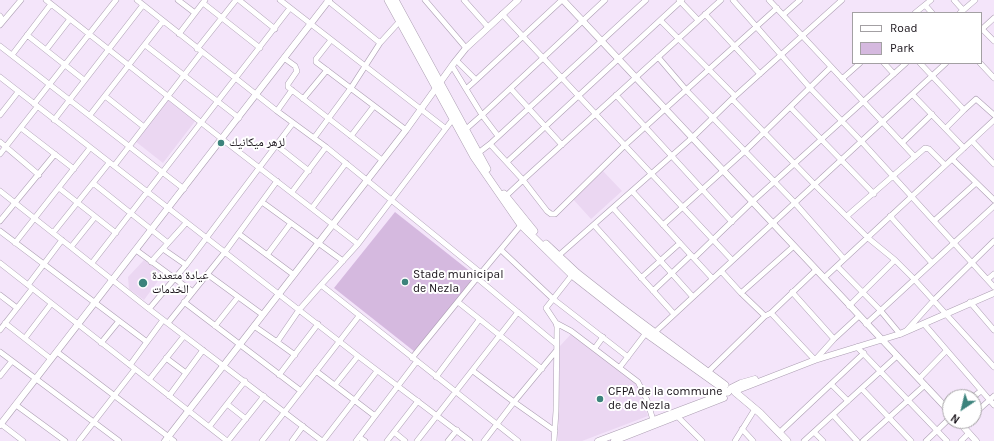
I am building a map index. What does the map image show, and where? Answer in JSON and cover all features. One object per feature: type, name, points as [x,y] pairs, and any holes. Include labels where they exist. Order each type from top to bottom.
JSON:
[{"type":"main road","points":[[394,0],[399,22],[465,130],[476,155],[524,220],[556,258],[619,306],[650,334],[709,371],[753,412],[781,441]]},
{"type":"main road","points":[[394,0],[438,85],[453,119],[521,224],[572,275],[650,334],[760,413],[787,441]]},
{"type":"street","points":[[2,23],[21,0]]},
{"type":"street","points":[[46,0],[358,244]]},
{"type":"street","points":[[0,154],[21,128],[65,64],[116,0]]},
{"type":"street","points":[[137,0],[276,111],[346,163],[481,273]]},
{"type":"street","points":[[178,0],[195,13]]},
{"type":"street","points":[[53,233],[92,183],[129,146],[169,96],[199,50],[236,0]]},
{"type":"street","points":[[239,0],[275,29]]},
{"type":"street","points":[[280,0],[445,128]]},
{"type":"street","points":[[23,441],[0,424],[152,231],[328,0],[380,43]]},
{"type":"street","points":[[425,0],[466,48]]},
{"type":"street","points":[[464,0],[488,27]]},
{"type":"street","points":[[167,439],[406,130],[456,60],[466,48],[517,0]]},
{"type":"street","points":[[466,89],[563,0],[942,403]]},
{"type":"street","points":[[476,155],[490,144],[646,0]]},
{"type":"street","points":[[507,162],[681,0],[698,20]]},
{"type":"street","points":[[506,196],[721,0]]},
{"type":"street","points":[[733,0],[782,54],[811,89],[935,220],[994,287]]},
{"type":"street","points":[[769,0],[830,68],[914,157]]},
{"type":"street","points":[[783,15],[800,0]]},
{"type":"street","points":[[556,258],[671,157],[841,0]]},
{"type":"street","points":[[916,12],[931,0]]},
{"type":"street","points":[[954,0],[962,12],[975,0]]},
{"type":"street","points":[[465,130],[511,89],[604,1]]},
{"type":"street","points":[[179,34],[204,2],[260,48]]},
{"type":"street","points":[[12,55],[51,4]]},
{"type":"street","points":[[54,120],[143,5]]},
{"type":"street","points":[[925,5],[931,12]]},
{"type":"street","points":[[92,263],[290,8]]},
{"type":"street","points":[[490,144],[523,180],[547,211],[551,214],[555,214],[624,146],[687,91],[734,46],[777,8]]},
{"type":"street","points":[[502,14],[732,260]]},
{"type":"street","points":[[705,14],[760,74]]},
{"type":"street","points":[[0,16],[2,23]]},
{"type":"street","points":[[982,29],[994,18]]},
{"type":"street","points":[[46,50],[70,19]]},
{"type":"street","points":[[90,115],[163,21]]},
{"type":"street","points":[[660,21],[709,70],[764,133],[814,184],[868,238],[895,260],[914,279],[994,367]]},
{"type":"street","points":[[314,138],[351,88],[380,43],[399,22]]},
{"type":"street","points":[[982,31],[994,41]]},
{"type":"street","points":[[27,35],[84,80]]},
{"type":"street","points":[[331,40],[316,61],[406,130]]},
{"type":"street","points":[[145,45],[239,118]]},
{"type":"street","points":[[0,46],[184,189]]},
{"type":"street","points":[[658,57],[687,91],[746,150],[794,202],[844,259]]},
{"type":"street","points":[[284,58],[297,68],[296,73],[287,86],[382,160]]},
{"type":"street","points":[[456,60],[476,80]]},
{"type":"street","points":[[842,79],[859,64]]},
{"type":"street","points":[[885,64],[894,74]]},
{"type":"street","points":[[653,291],[671,274],[713,240],[753,201],[905,64]]},
{"type":"street","points":[[921,64],[964,110]]},
{"type":"street","points":[[620,367],[650,334],[721,271],[945,64]]},
{"type":"street","points":[[981,64],[994,78]]},
{"type":"street","points":[[452,66],[482,115],[498,136]]},
{"type":"street","points":[[663,225],[684,209],[811,89],[830,68]]},
{"type":"street","points":[[303,99],[327,70]]},
{"type":"street","points":[[0,77],[377,371],[470,441]]},
{"type":"street","points":[[511,89],[562,145]]},
{"type":"street","points":[[276,111],[292,90]]},
{"type":"street","points":[[0,115],[18,92]]},
{"type":"street","points":[[913,95],[964,148]]},
{"type":"street","points":[[105,96],[144,127]]},
{"type":"street","points":[[616,96],[732,222]]},
{"type":"street","points":[[946,128],[976,99],[994,115]]},
{"type":"street","points":[[351,136],[374,106]]},
{"type":"street","points":[[791,108],[821,141],[874,194]]},
{"type":"street","points":[[902,143],[932,114]]},
{"type":"street","points":[[277,342],[299,310],[358,244],[453,119]]},
{"type":"street","points":[[824,278],[994,120]]},
{"type":"street","points":[[149,309],[186,265],[293,123]]},
{"type":"street","points":[[21,128],[74,168]]},
{"type":"street","points":[[972,141],[994,164]]},
{"type":"street","points":[[0,142],[39,175]]},
{"type":"street","points":[[276,145],[309,170]]},
{"type":"street","points":[[15,243],[90,148]]},
{"type":"street","points":[[292,192],[326,148]]},
{"type":"street","points":[[847,216],[874,194],[914,157],[927,148],[945,165]]},
{"type":"street","points":[[0,221],[55,154]]},
{"type":"street","points":[[952,159],[994,200]]},
{"type":"street","points":[[312,208],[346,163]]},
{"type":"street","points":[[130,365],[147,342],[193,292],[225,252],[277,181]]},
{"type":"street","points":[[92,183],[168,243]]},
{"type":"street","points":[[935,220],[976,183]]},
{"type":"street","points":[[58,188],[116,233]]},
{"type":"street","points":[[0,191],[149,309],[323,441],[377,371]]},
{"type":"street","points":[[632,191],[712,278]]},
{"type":"street","points":[[262,202],[317,244],[343,261]]},
{"type":"street","points":[[866,324],[994,206]]},
{"type":"street","points":[[613,208],[692,297]]},
{"type":"street","points":[[890,216],[932,263]]},
{"type":"street","points":[[71,247],[96,217]]},
{"type":"street","points":[[151,262],[186,223]]},
{"type":"street","points":[[267,255],[291,223]]},
{"type":"street","points":[[364,441],[358,439],[398,386],[415,359],[458,302],[521,224]]},
{"type":"street","points":[[594,225],[674,314]]},
{"type":"street","points":[[0,231],[147,342]]},
{"type":"street","points":[[239,234],[294,275]]},
{"type":"street","points":[[0,330],[17,308],[44,264],[62,240]]},
{"type":"street","points":[[903,332],[972,261],[994,241]]},
{"type":"street","points":[[642,278],[680,243]]},
{"type":"street","points":[[742,293],[794,246]]},
{"type":"street","points":[[163,249],[186,265]]},
{"type":"street","points":[[136,250],[193,292]]},
{"type":"street","points":[[500,250],[552,298],[628,357]]},
{"type":"street","points":[[849,306],[895,260]]},
{"type":"street","points":[[0,263],[188,412],[228,441],[264,396]]},
{"type":"street","points":[[837,266],[903,332]]},
{"type":"street","points":[[709,371],[816,270]]},
{"type":"street","points":[[721,271],[742,293],[768,314],[815,360]]},
{"type":"street","points":[[207,274],[263,315]]},
{"type":"street","points":[[988,279],[994,274]]},
{"type":"street","points":[[554,441],[556,323],[546,308],[552,298],[572,275]]},
{"type":"street","points":[[477,278],[556,344]]},
{"type":"street","points":[[321,285],[518,441]]},
{"type":"street","points":[[792,292],[834,339]]},
{"type":"street","points":[[598,441],[815,360],[882,340],[924,324],[970,302],[994,293]]},
{"type":"street","points":[[0,295],[17,308]]},
{"type":"street","points":[[215,326],[238,297]]},
{"type":"street","points":[[184,302],[301,391]]},
{"type":"street","points":[[458,302],[542,369]]},
{"type":"street","points":[[970,302],[993,326]]},
{"type":"street","points":[[25,338],[51,304]]},
{"type":"street","points":[[417,441],[518,312]]},
{"type":"street","points":[[262,441],[359,316]]},
{"type":"street","points":[[815,360],[834,339],[859,316]]},
{"type":"street","points":[[436,377],[479,320]]},
{"type":"street","points":[[102,343],[119,321]]},
{"type":"street","points":[[5,323],[51,359]]},
{"type":"street","points":[[556,323],[565,326],[620,367],[641,387],[653,420]]},
{"type":"street","points":[[279,375],[318,324]]},
{"type":"street","points":[[924,324],[979,389]]},
{"type":"street","points":[[254,326],[295,356]]},
{"type":"street","points":[[149,380],[184,336]]},
{"type":"street","points":[[594,348],[602,337]]},
{"type":"street","points":[[857,347],[947,441]]},
{"type":"street","points":[[169,396],[203,350]]},
{"type":"street","points":[[918,379],[946,351]]},
{"type":"street","points":[[0,352],[119,441]]},
{"type":"street","points":[[57,352],[114,395],[167,439],[174,441]]},
{"type":"street","points":[[484,441],[496,424],[556,352]]},
{"type":"street","points":[[779,433],[864,353]]},
{"type":"street","points":[[336,386],[358,356]]},
{"type":"street","points":[[804,441],[897,356]]},
{"type":"street","points":[[166,358],[186,373]]},
{"type":"street","points":[[0,376],[12,360]]},
{"type":"street","points":[[79,441],[135,370]]},
{"type":"street","points":[[316,371],[375,416]]},
{"type":"street","points":[[473,371],[514,402],[555,430]]},
{"type":"street","points":[[209,427],[245,381]]},
{"type":"street","points":[[831,384],[848,402]]},
{"type":"street","points":[[863,441],[925,385]]},
{"type":"street","points":[[862,389],[911,441]]},
{"type":"street","points":[[617,440],[731,392]]},
{"type":"street","points":[[982,392],[992,398],[994,405]]},
{"type":"street","points":[[982,407],[992,398]]},
{"type":"street","points":[[387,441],[418,401]]},
{"type":"street","points":[[227,404],[246,419]]},
{"type":"street","points":[[16,405],[65,441]]},
{"type":"street","points":[[735,441],[753,412]]},
{"type":"street","points":[[833,415],[857,441]]},
{"type":"street","points":[[677,416],[702,441]]},
{"type":"street","points":[[926,441],[942,425]]},
{"type":"street","points":[[292,441],[303,426]]},
{"type":"street","points":[[742,429],[753,441]]},
{"type":"street","points":[[966,429],[976,441]]},
{"type":"street","points":[[448,441],[457,430]]},
{"type":"street","points":[[394,432],[405,441]]},
{"type":"street","points":[[814,432],[823,441]]},
{"type":"street","points":[[961,441],[969,433]]},
{"type":"shaded area","points":[[169,99],[196,120],[163,163],[135,141]]},
{"type":"shaded area","points":[[603,171],[622,191],[591,219],[572,198]]},
{"type":"shaded area","name":"عيادة متعددة الخدمات","points":[[144,260],[163,274],[144,300],[129,289],[128,277]]},
{"type":"shaded area","name":"CFPA de la commune de de Nezla","points":[[571,334],[636,383],[648,416],[582,441],[558,441],[560,346]]},
{"type":"green space","name":"Stade municipal de Nezla","points":[[395,212],[476,276],[415,352],[334,288]]},
{"type":"place","name":"لزهر ميكانيك","points":[[221,143]]},
{"type":"place","name":"Stade municipal de Nezla","points":[[405,282]]},
{"type":"place","name":"عيادة متعددة الخدمات","points":[[143,283]]},
{"type":"place","name":"CFPA de la commune de de Nezla","points":[[600,399]]}]
